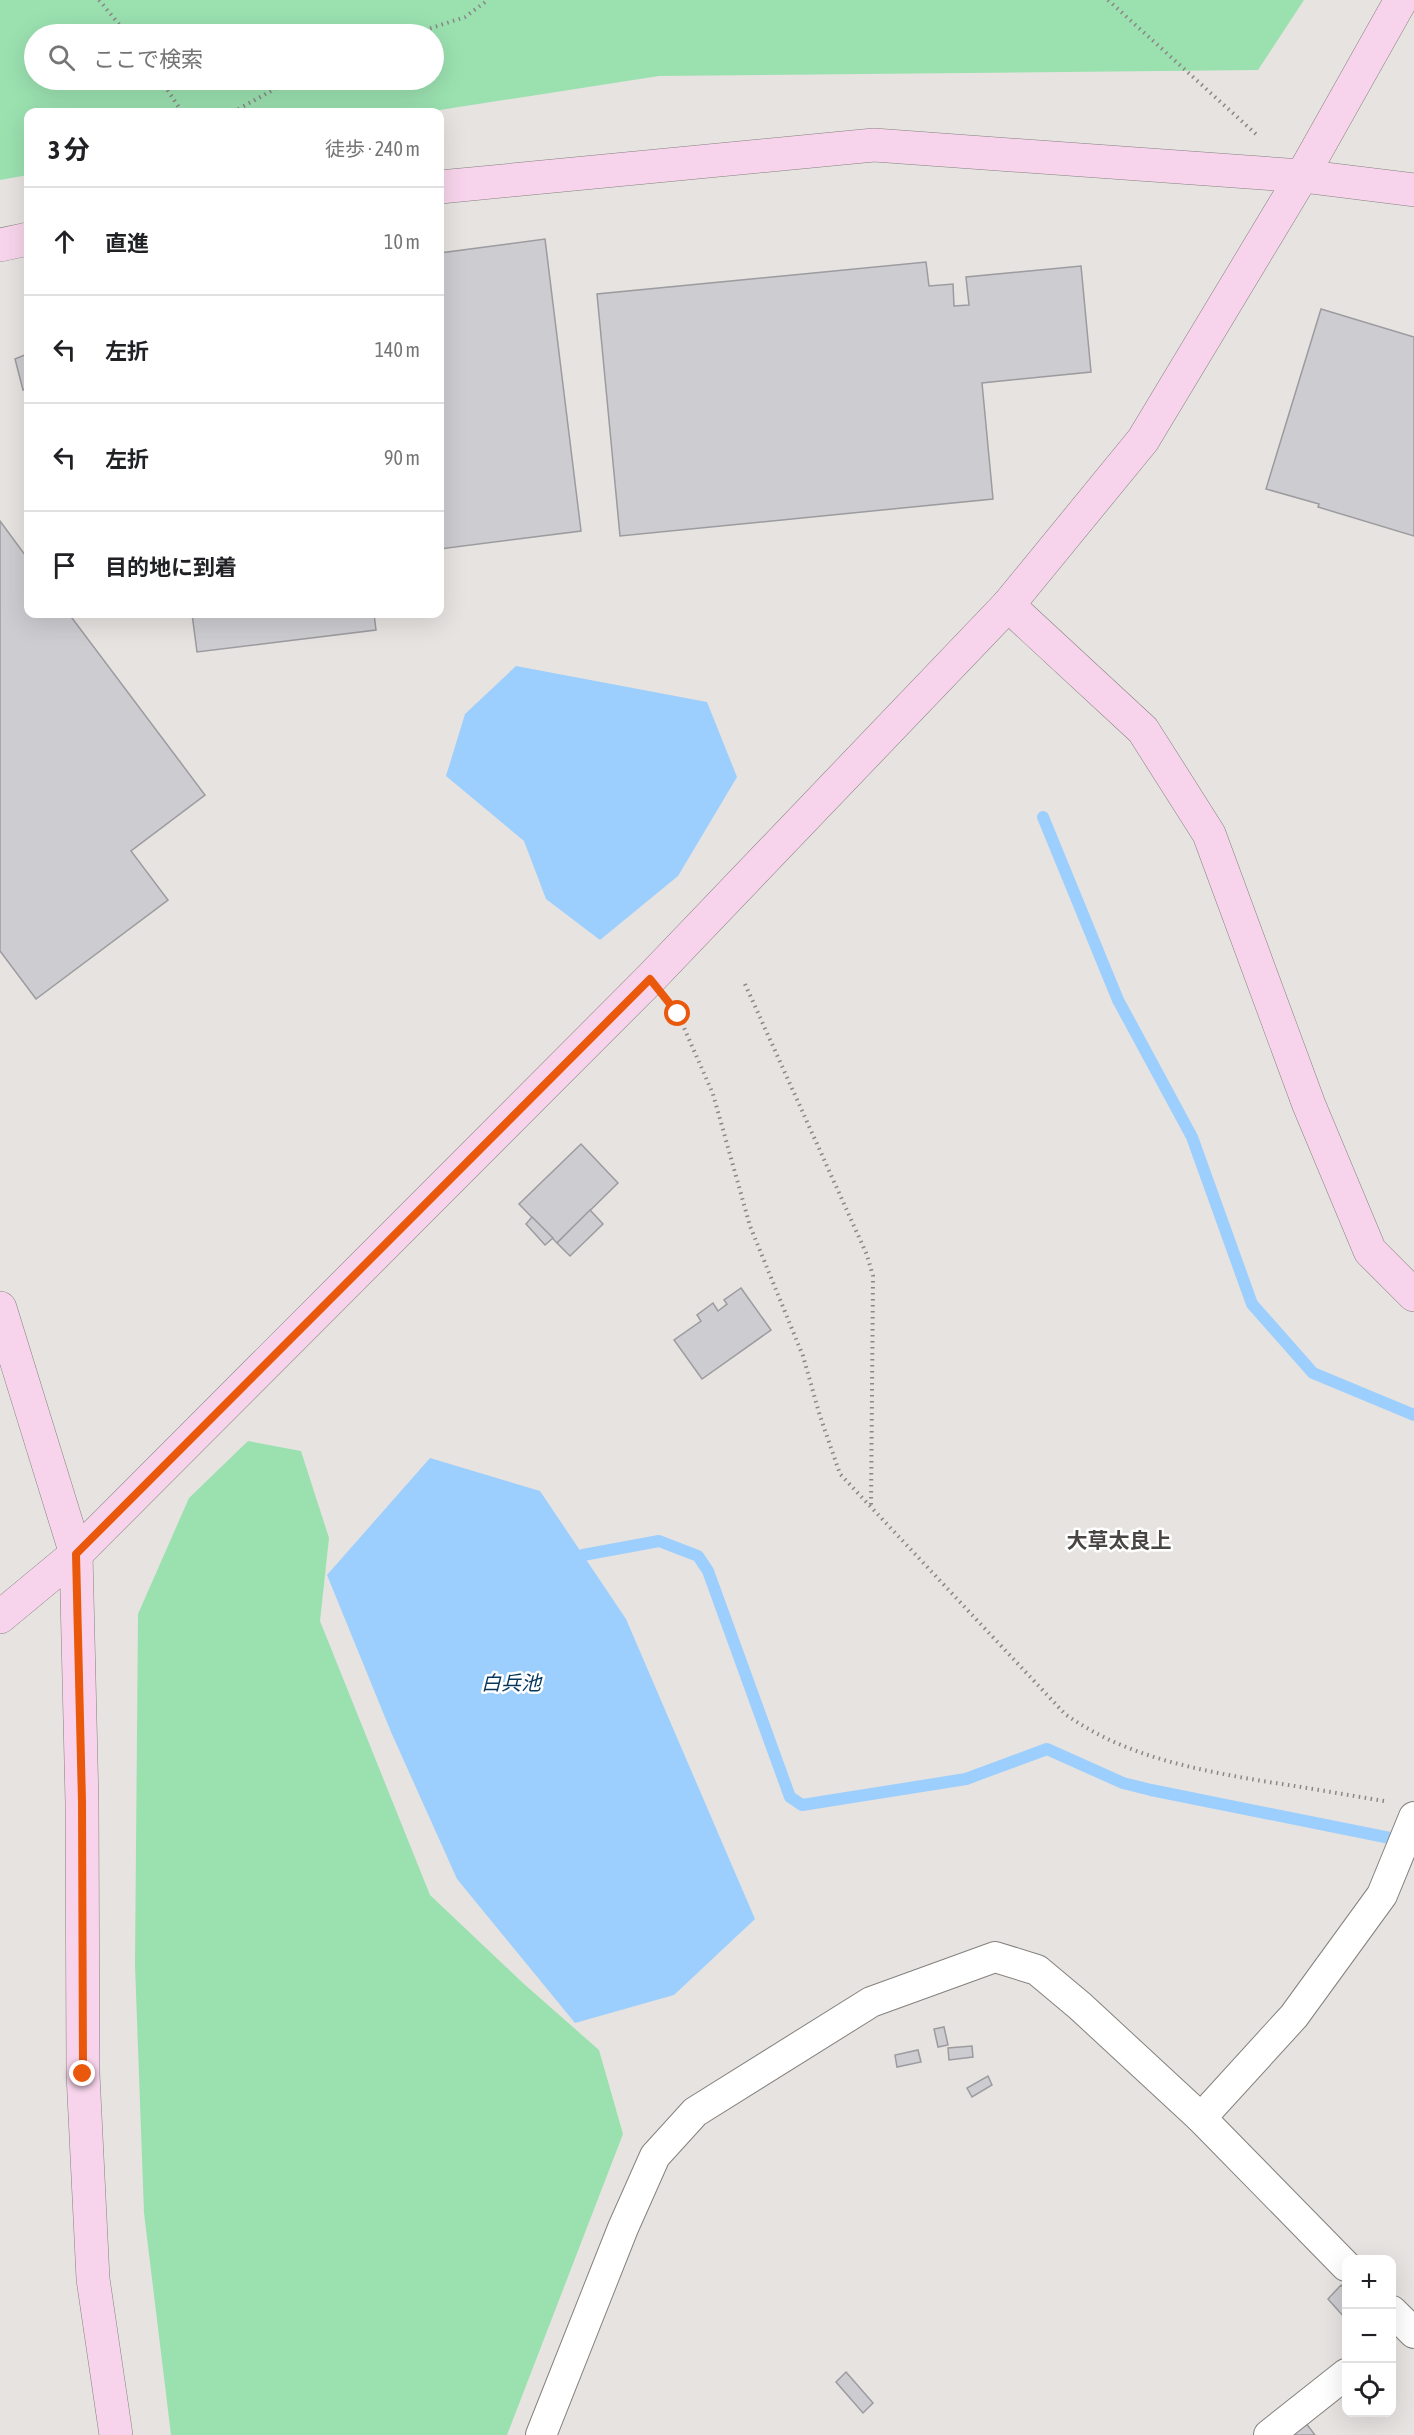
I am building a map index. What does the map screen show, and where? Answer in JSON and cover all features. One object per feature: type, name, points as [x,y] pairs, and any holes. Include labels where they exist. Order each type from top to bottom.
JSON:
[{"type":"street","points":[[0,1617],[76,1554],[650,979],[1008,606],[1143,440],[1302,176],[1401,0]]},
{"type":"street","points":[[444,188],[874,145],[1302,176],[1414,190]]},
{"type":"street","points":[[0,244],[24,240]]},
{"type":"street","points":[[1008,606],[1143,730],[1209,834],[1309,1105],[1370,1251],[1414,1295]]},
{"type":"street","points":[[0,1308],[76,1554],[82,1802],[83,2085],[93,2279],[116,2435]]},
{"type":"street","points":[[1201,2118],[1294,2016],[1382,1895],[1402,1810]]},
{"type":"street","points":[[541,2435],[623,2228],[655,2156],[695,2112],[871,2002],[995,1958],[1037,1970],[1080,2006],[1201,2118],[1342,2261]]},
{"type":"street","points":[[1269,2435],[1342,2378]]},
{"type":"path","points":[[99,0],[119,24]]},
{"type":"path","points":[[444,24],[465,17],[488,0]]},
{"type":"path","points":[[1108,0],[1258,136]]},
{"type":"path","points":[[168,90],[179,108]]},
{"type":"path","points":[[240,108],[273,90]]},
{"type":"path","points":[[650,979],[678,1014],[713,1094],[750,1226],[803,1356],[840,1474],[1065,1714],[1082,1726],[1138,1753],[1194,1769],[1402,1810]]},
{"type":"path","points":[[745,984],[867,1255],[873,1276],[872,1508]]},
{"type":"green space","points":[[0,0],[1304,0],[1258,70],[659,76],[444,109],[24,108],[24,176],[0,180]]},
{"type":"green space","points":[[248,1441],[301,1451],[329,1538],[320,1621],[430,1895],[524,1984],[599,2050],[623,2134],[507,2435],[171,2435],[144,2213],[135,1965],[138,1614],[189,1498]]},
{"type":"water","points":[[516,666],[707,702],[737,777],[678,876],[600,940],[546,899],[524,841],[446,776],[465,714]]},
{"type":"water","name":"白兵池","points":[[430,1458],[540,1491],[626,1619],[755,1919],[674,1995],[575,2023],[457,1879],[391,1732],[327,1575]]},
{"type":"building","points":[[545,239],[581,531],[444,548],[444,252]]},
{"type":"building","points":[[926,262],[929,286],[953,284],[954,306],[969,305],[966,277],[1081,266],[1091,372],[982,383],[993,499],[620,536],[597,294]]},
{"type":"building","points":[[1321,309],[1414,337],[1414,536],[1266,489]]},
{"type":"building","points":[[24,355],[23,390],[15,359]]},
{"type":"building","points":[[0,521],[24,554],[24,618],[72,618],[205,795],[131,851],[168,900],[36,999],[0,951]]},
{"type":"building","points":[[193,618],[374,618],[376,630],[197,652]]},
{"type":"building","points":[[581,1144],[618,1183],[557,1243],[519,1204]]},
{"type":"building","points":[[590,1210],[603,1224],[570,1256],[557,1243]]},
{"type":"building","points":[[532,1217],[553,1238],[545,1245],[526,1224]]},
{"type":"building","points":[[741,1288],[771,1330],[702,1379],[674,1340],[701,1321],[697,1315],[713,1303],[718,1311],[727,1304],[724,1300]]},
{"type":"building","points":[[944,2027],[948,2045],[938,2047],[934,2029]]},
{"type":"building","points":[[972,2046],[973,2057],[949,2060],[948,2048]]},
{"type":"building","points":[[918,2050],[921,2062],[897,2067],[895,2055]]},
{"type":"building","points":[[988,2076],[992,2085],[972,2097],[967,2088]]},
{"type":"building","points":[[1342,2286],[1342,2315],[1328,2299]]},
{"type":"building","points":[[846,2372],[873,2403],[863,2413],[836,2382]]},
{"type":"building","points":[[1305,2422],[1315,2435],[1288,2435]]},
{"type":"waterway","points":[[1043,817],[1118,1000],[1192,1137],[1252,1304],[1313,1373],[1414,1415]]},
{"type":"waterway","points":[[583,1555],[659,1541],[698,1556],[708,1571],[790,1797],[802,1805],[966,1779],[1047,1749],[1123,1783],[1405,1841]]},
{"type":"district","name":"大草太良上","points":[[1119,1540]]},
{"type":"route","points":[[83,2074],[82,1802],[76,1554],[650,979],[678,1014]]}]
